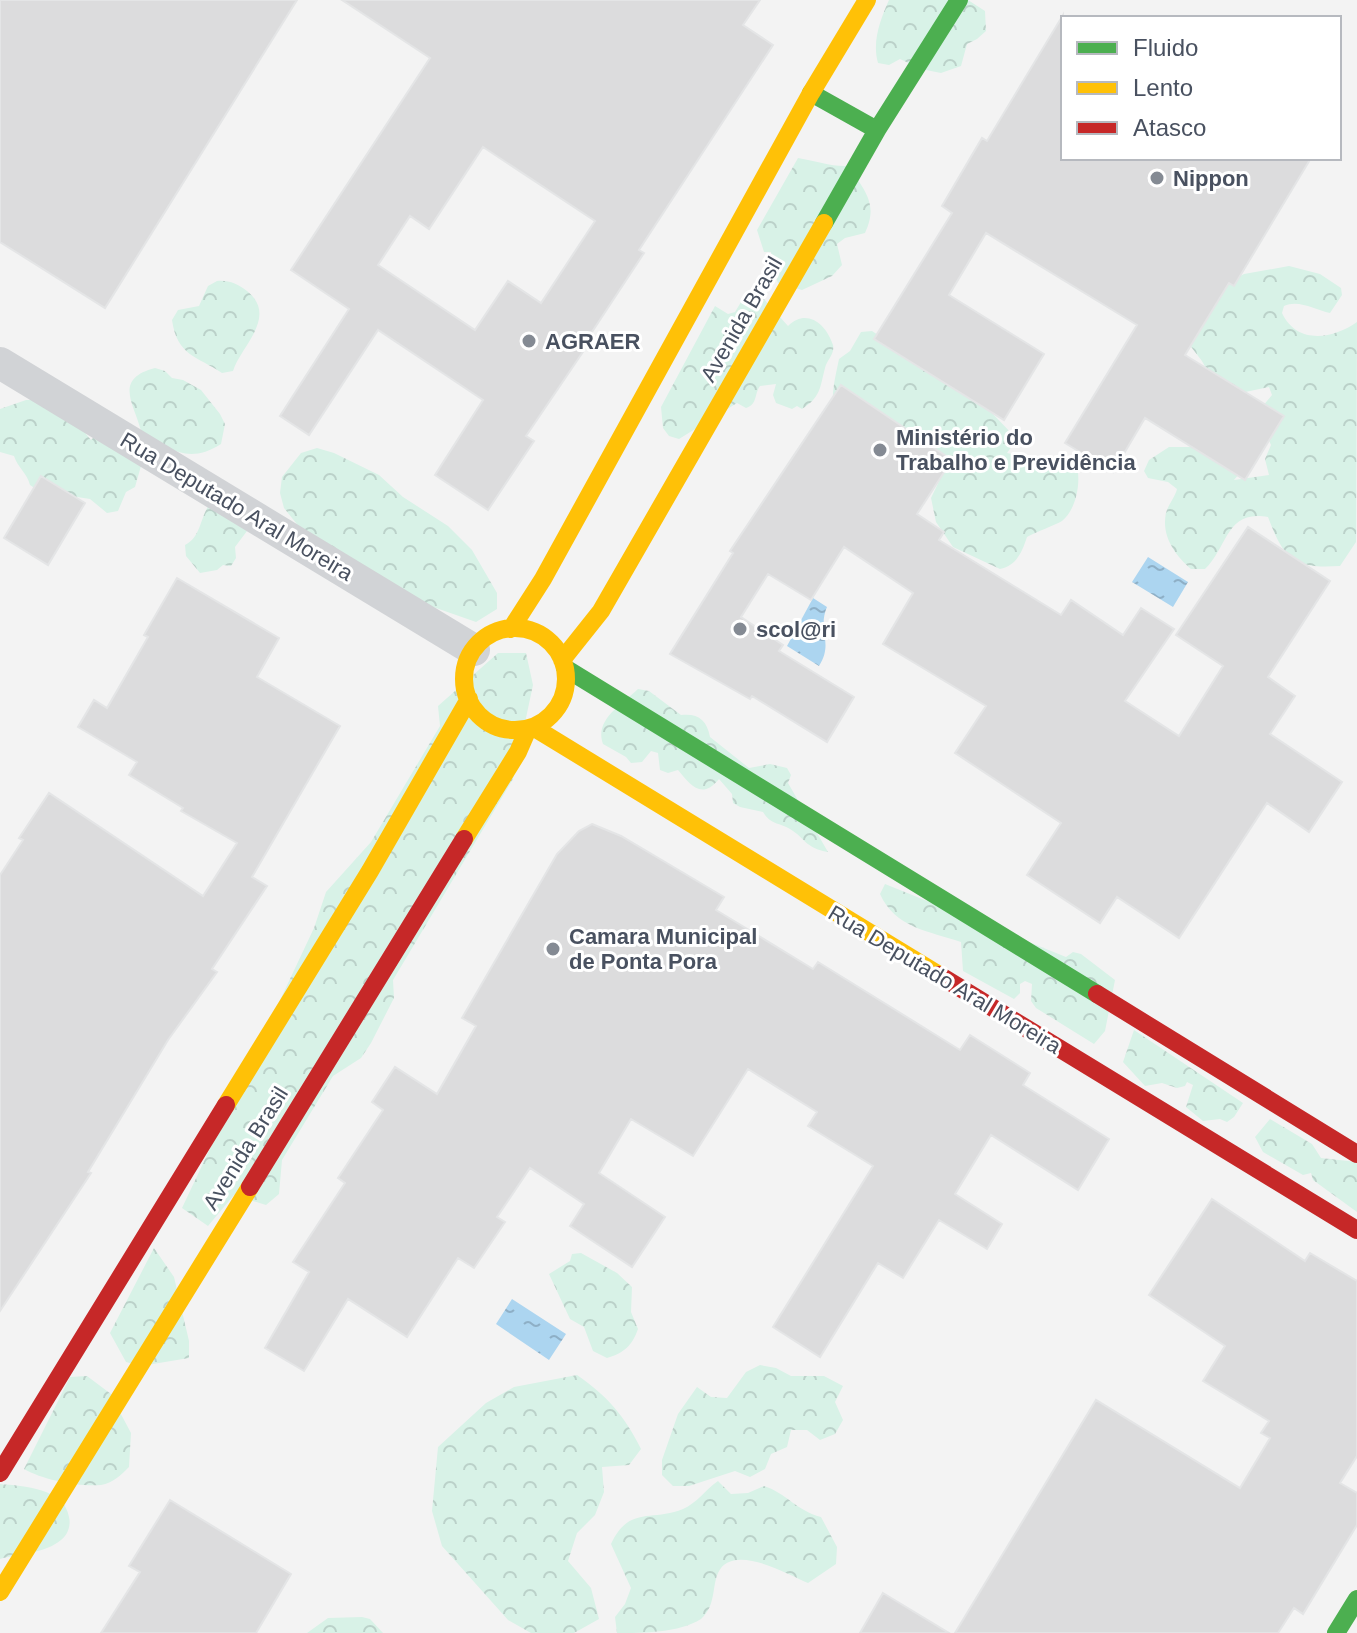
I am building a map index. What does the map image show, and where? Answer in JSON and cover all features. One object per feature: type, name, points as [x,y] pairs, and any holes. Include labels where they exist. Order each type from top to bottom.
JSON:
[{"type":"main road","points":[[511,629],[543,579],[811,93],[867,0]]},
{"type":"main road","name":"Avenida Brasil","points":[[563,664],[601,611],[877,130],[959,0]]},
{"type":"main road","points":[[811,93],[877,130]]},
{"type":"main road","points":[[563,664],[565,687],[560,703],[548,718],[530,728],[508,730],[497,727],[481,716],[469,699],[465,674],[474,650],[490,635],[511,629],[528,630],[545,638],[563,664],[1357,1154]]},
{"type":"main road","name":"Avenida Brasil","points":[[0,1473],[370,871],[469,699]]},
{"type":"main road","name":"Avenida Brasil","points":[[0,1592],[530,728]]},
{"type":"main road","name":"Rua Deputado Aral Moreira","points":[[530,728],[1357,1230]]},
{"type":"main road","points":[[1336,1633],[1357,1599]]},
{"type":"street","name":"Rua Deputado Aral Moreira","points":[[0,363],[474,650]]},
{"type":"green space","points":[[889,0],[968,0],[985,11],[986,31],[967,44],[961,66],[941,73],[921,69],[900,59],[889,65],[878,63],[876,39]]},
{"type":"green space","points":[[798,158],[849,166],[868,198],[871,213],[865,233],[845,238],[837,244],[842,265],[832,276],[802,290],[778,283],[771,252],[764,252],[757,230]]},
{"type":"green space","points":[[1289,266],[1320,274],[1341,288],[1342,295],[1330,313],[1301,304],[1284,306],[1282,313],[1297,330],[1316,336],[1327,335],[1357,322],[1356,542],[1340,566],[1311,566],[1285,552],[1268,517],[1254,516],[1236,524],[1205,569],[1191,569],[1167,537],[1166,513],[1177,489],[1168,482],[1148,478],[1144,471],[1149,460],[1169,447],[1203,447],[1239,474],[1234,480],[1269,475],[1265,459],[1271,445],[1257,413],[1272,395],[1269,387],[1231,395],[1209,380],[1205,366],[1187,339],[1223,285],[1244,274]]},
{"type":"green space","points":[[217,281],[237,284],[247,291],[256,301],[259,311],[255,332],[233,371],[222,373],[183,348],[172,320],[178,310],[199,306],[208,286]]},
{"type":"green space","points":[[761,296],[788,326],[808,318],[815,320],[830,337],[833,351],[816,396],[802,409],[797,406],[792,409],[776,403],[773,395],[776,384],[760,386],[750,406],[746,408],[737,403],[679,439],[669,436],[663,428],[661,407],[715,306],[728,314],[735,312],[741,302]]},
{"type":"green space","points":[[872,331],[992,413],[1013,435],[1012,446],[1007,453],[1016,455],[1021,463],[1050,457],[1064,459],[1077,467],[1076,496],[1067,516],[1027,537],[1021,553],[1011,564],[1000,569],[953,547],[936,522],[931,498],[943,473],[833,404],[839,359],[850,351],[861,332]]},
{"type":"green space","points":[[155,368],[201,390],[225,424],[221,444],[189,454],[170,449],[141,431],[131,402],[130,385],[142,373]]},
{"type":"green space","points":[[26,400],[38,400],[83,423],[91,440],[95,436],[141,466],[135,487],[126,492],[118,511],[107,513],[90,499],[39,491],[30,485],[14,456],[0,452],[0,409]]},
{"type":"green space","points":[[317,448],[379,475],[403,497],[448,526],[472,550],[497,593],[497,609],[476,622],[399,595],[304,533],[284,508],[280,493],[282,477],[301,453]]},
{"type":"green space","points":[[209,505],[247,531],[235,547],[236,558],[231,566],[223,565],[217,570],[200,573],[186,556],[185,545],[197,532]]},
{"type":"green space","points":[[498,653],[526,653],[533,685],[513,779],[393,980],[394,998],[371,1043],[361,1058],[333,1076],[282,1160],[279,1194],[266,1205],[234,1195],[208,1226],[182,1208],[314,928],[326,892],[371,842],[440,726],[438,706]]},
{"type":"green space","points":[[638,689],[649,691],[681,715],[701,719],[710,737],[749,768],[770,764],[787,768],[791,775],[788,783],[828,852],[810,845],[763,812],[733,803],[732,794],[719,779],[713,786],[701,790],[678,770],[668,773],[660,770],[658,753],[651,751],[642,762],[631,763],[603,744],[602,727],[606,720]]},
{"type":"green space","points":[[885,884],[1066,957],[1073,952],[1081,954],[1115,980],[1105,1031],[1094,1044],[1036,1008],[1031,1001],[1032,984],[1025,981],[1020,984],[1020,993],[1014,999],[963,971],[961,942],[914,927],[894,914],[880,894]]},
{"type":"green space","points":[[1134,1030],[1243,1103],[1234,1117],[1227,1122],[1220,1119],[1203,1121],[1186,1107],[1193,1085],[1187,1082],[1185,1086],[1177,1088],[1162,1083],[1145,1086],[1123,1062]]},
{"type":"green space","points":[[1270,1119],[1312,1144],[1321,1158],[1357,1162],[1357,1212],[1313,1180],[1311,1173],[1303,1175],[1263,1152],[1255,1137]]},
{"type":"green space","points":[[154,1248],[174,1277],[189,1341],[189,1358],[141,1366],[126,1362],[110,1333]]},
{"type":"green space","points":[[581,1253],[617,1273],[632,1287],[631,1312],[638,1329],[627,1348],[607,1358],[593,1351],[584,1327],[570,1319],[549,1274],[570,1261],[572,1254]]},
{"type":"green space","points":[[760,1365],[776,1368],[791,1376],[824,1376],[843,1386],[835,1402],[843,1420],[835,1434],[820,1440],[807,1430],[791,1430],[787,1447],[771,1454],[765,1469],[750,1477],[735,1471],[689,1486],[673,1486],[662,1475],[662,1460],[678,1414],[697,1387],[711,1397],[727,1398],[746,1372]]},
{"type":"green space","points":[[577,1375],[614,1408],[641,1449],[629,1465],[602,1467],[604,1492],[595,1515],[577,1533],[568,1561],[591,1588],[599,1619],[574,1633],[531,1633],[508,1620],[442,1546],[432,1511],[438,1447],[486,1403],[514,1387]]},
{"type":"green space","points":[[87,1376],[115,1397],[115,1403],[131,1433],[129,1467],[120,1476],[101,1485],[72,1484],[24,1469],[70,1377]]},
{"type":"green space","points":[[718,1481],[731,1494],[748,1493],[764,1486],[821,1517],[837,1547],[836,1564],[808,1583],[760,1563],[735,1560],[725,1564],[718,1573],[711,1602],[701,1619],[672,1630],[617,1633],[615,1617],[625,1604],[631,1588],[611,1544],[618,1532],[634,1519],[683,1509]]},
{"type":"green space","points":[[0,1484],[42,1490],[59,1500],[66,1507],[69,1517],[69,1526],[61,1540],[48,1548],[0,1559]]},
{"type":"green space","points":[[328,1618],[370,1619],[383,1633],[307,1633]]},
{"type":"water","points":[[1148,557],[1188,582],[1173,607],[1132,582]]},
{"type":"water","points":[[813,598],[827,607],[824,615],[825,650],[819,666],[787,646]]},
{"type":"water","points":[[512,1299],[566,1334],[549,1360],[496,1324]]},
{"type":"building","points":[[0,0],[297,0],[105,308],[0,242]]},
{"type":"building","points":[[342,0],[760,0],[743,25],[773,45],[639,250],[644,253],[590,335],[593,337],[526,436],[534,441],[488,510],[435,475],[483,400],[378,330],[309,435],[280,416],[349,309],[291,270],[430,58]],"holes":[[[483,147],[595,221],[541,303],[508,281],[475,330],[378,265],[410,216],[429,229]]]},
{"type":"building","points":[[1061,18],[1061,160],[1310,160],[1234,286],[1229,283],[1185,355],[1284,416],[1245,480],[1145,418],[1113,472],[1065,443],[1137,325],[986,233],[949,295],[1044,354],[1004,420],[874,339],[952,213],[942,206],[982,138],[987,141]]},
{"type":"building","points":[[841,385],[952,460],[917,514],[944,532],[939,540],[1061,615],[1071,600],[1123,635],[1141,608],[1174,629],[1125,701],[1179,736],[1223,666],[1176,635],[1248,527],[1330,581],[1268,677],[1295,696],[1270,734],[1342,782],[1309,832],[1267,803],[1179,938],[1117,897],[1100,923],[1027,875],[1061,823],[955,753],[986,706],[883,644],[913,593],[844,547],[811,600],[768,574],[741,617],[783,645],[779,651],[854,697],[827,742],[752,696],[750,699],[670,654],[733,553],[730,551]]},
{"type":"building","points":[[41,476],[85,503],[48,565],[4,538]]},
{"type":"building","points":[[177,578],[279,638],[257,677],[340,726],[252,877],[267,886],[212,969],[217,972],[168,1040],[88,1172],[91,1173],[0,1311],[0,875],[23,840],[19,838],[49,793],[203,896],[237,843],[181,811],[183,808],[129,775],[137,762],[78,727],[94,700],[107,708],[148,637],[144,635]]},
{"type":"building","points":[[592,824],[621,836],[724,897],[716,910],[813,969],[818,962],[960,1050],[970,1035],[1030,1073],[1023,1085],[1109,1139],[1078,1190],[991,1135],[955,1194],[1002,1224],[987,1249],[939,1220],[903,1278],[878,1263],[820,1357],[773,1327],[873,1166],[808,1126],[817,1112],[748,1069],[693,1156],[631,1119],[599,1173],[665,1217],[632,1267],[570,1226],[584,1204],[530,1168],[497,1217],[505,1222],[474,1268],[458,1258],[407,1337],[348,1299],[304,1371],[265,1348],[309,1272],[293,1262],[345,1183],[338,1178],[383,1110],[372,1102],[395,1067],[437,1094],[476,1026],[462,1018],[557,854],[579,831]]},
{"type":"building","points":[[1212,1199],[1305,1261],[1310,1253],[1357,1281],[1357,1456],[1340,1483],[1357,1493],[1357,1525],[1303,1614],[1294,1608],[1278,1633],[955,1633],[1096,1400],[1240,1488],[1270,1438],[1261,1433],[1269,1421],[1203,1381],[1225,1346],[1149,1295]]},
{"type":"building","points":[[170,1500],[291,1574],[256,1633],[101,1633],[140,1572],[129,1566]]},
{"type":"building","points":[[883,1593],[949,1633],[860,1633]]},
{"type":"traffic: fast","points":[[824,223],[877,130],[959,0]]},
{"type":"traffic: fast","points":[[811,93],[877,130]]},
{"type":"traffic: fast","points":[[565,668],[1097,994]]},
{"type":"traffic: fast","points":[[1336,1633],[1357,1599]]},
{"type":"traffic: slow","points":[[511,629],[543,579],[811,93],[867,0]]},
{"type":"traffic: slow","points":[[562,660],[601,611],[824,223]]},
{"type":"traffic: slow","points":[[515,628],[534,632],[551,643],[562,660],[566,679],[562,698],[551,715],[534,726],[515,730],[496,726],[479,715],[468,698],[464,679],[468,660],[479,643],[496,632],[515,628]]},
{"type":"traffic: slow","points":[[226,1105],[370,871],[469,699]]},
{"type":"traffic: slow","points":[[533,727],[939,975]]},
{"type":"traffic: slow","points":[[464,839],[518,752],[528,729]]},
{"type":"traffic: slow","points":[[0,1592],[250,1187]]},
{"type":"traffic: jam","points":[[250,1187],[464,839]]},
{"type":"traffic: jam","points":[[939,975],[1357,1230]]},
{"type":"traffic: jam","points":[[1097,994],[1357,1154]]},
{"type":"traffic: jam","points":[[0,1473],[226,1105]]},
{"type":"place","name":"Nippon","points":[[1157,178]]},
{"type":"place","name":"AGRAER","points":[[529,341]]},
{"type":"place","name":"Ministério do Trabalho e Previdência","points":[[880,450]]},
{"type":"place","name":"scol@ri","points":[[740,629]]},
{"type":"place","name":"Camara Municipal de Ponta Pora","points":[[553,949]]}]
